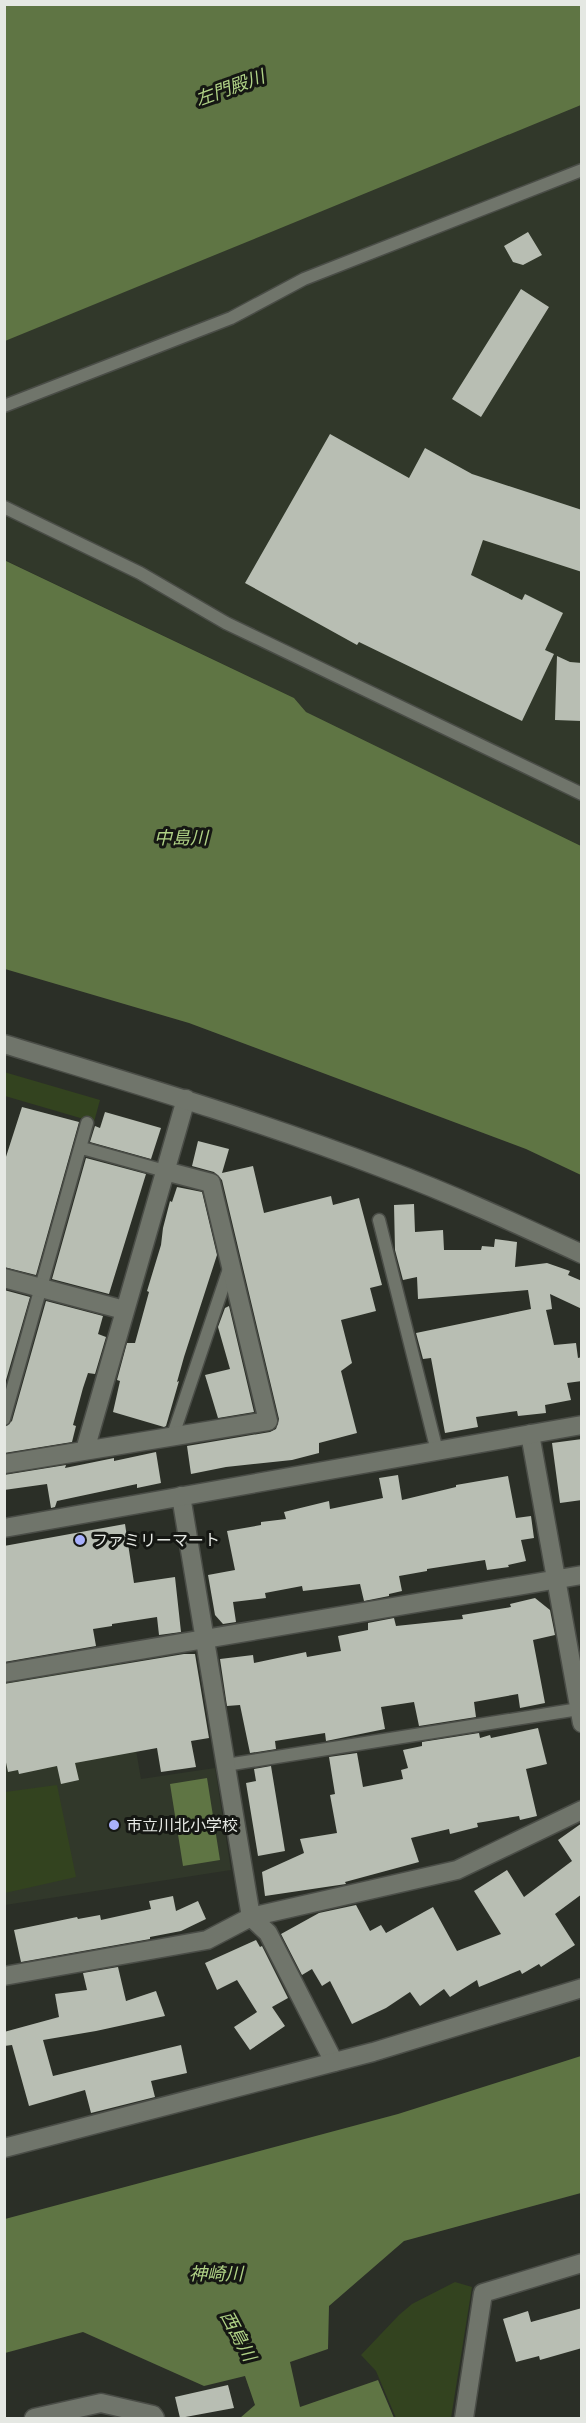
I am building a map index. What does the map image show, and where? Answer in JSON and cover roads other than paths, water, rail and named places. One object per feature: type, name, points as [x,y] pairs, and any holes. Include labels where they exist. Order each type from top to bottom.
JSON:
[{"type":"street","points":[[4,1044],[186,1099],[387,1169],[582,1254]]},
{"type":"street","points":[[85,1450],[186,1099]]},
{"type":"street","points":[[4,1464],[268,1421],[211,1183],[165,1171]]},
{"type":"street","points":[[4,1278],[124,1310]]},
{"type":"street","points":[[4,1528],[582,1425]]},
{"type":"street","points":[[530,1434],[555,1579],[578,1682],[580,1716]]},
{"type":"street","points":[[181,1496],[250,1917],[268,1933],[334,2062]]},
{"type":"street","points":[[4,1673],[582,1575]]},
{"type":"street","points":[[4,1976],[207,1940],[250,1917],[457,1870],[582,1810]]},
{"type":"street","points":[[4,2148],[334,2062],[582,1988]]},
{"type":"street","points":[[464,2418],[483,2293],[582,2263]]},
{"type":"street","points":[[34,2418],[101,2403],[153,2415],[155,2418]]},
{"type":"lane","points":[[4,406],[231,318],[304,279],[582,170]]},
{"type":"lane","points":[[4,507],[140,573],[226,623],[582,795]]},
{"type":"lane","points":[[4,1419],[82,1148],[87,1123]]},
{"type":"lane","points":[[82,1148],[165,1171]]},
{"type":"lane","points":[[379,1220],[437,1451]]},
{"type":"lane","points":[[171,1438],[231,1265]]},
{"type":"lane","points":[[225,1765],[580,1716]]},
{"type":"water","name":"左門殿川","points":[[5,5],[581,5],[581,105],[5,341]]},
{"type":"water","name":"中島川","points":[[4,560],[294,698],[306,712],[581,846],[581,1175],[526,1149],[189,1023],[5,969]]},
{"type":"water","points":[[207,1778],[220,1860],[183,1866],[170,1784]]},
{"type":"water","name":"神崎川","points":[[581,2056],[581,2193],[404,2241],[329,2306],[328,2349],[290,2362],[300,2407],[378,2380],[394,2418],[240,2418],[255,2405],[245,2376],[204,2386],[83,2332],[5,2353],[5,2219],[398,2114]]},
{"type":"place","name":"ファミリーマート","points":[[80,1540]]},
{"type":"place","name":"市立川北小学校","points":[[114,1825]]},
{"type":"water label","name":"西島川","points":[[238,2336]]}]
